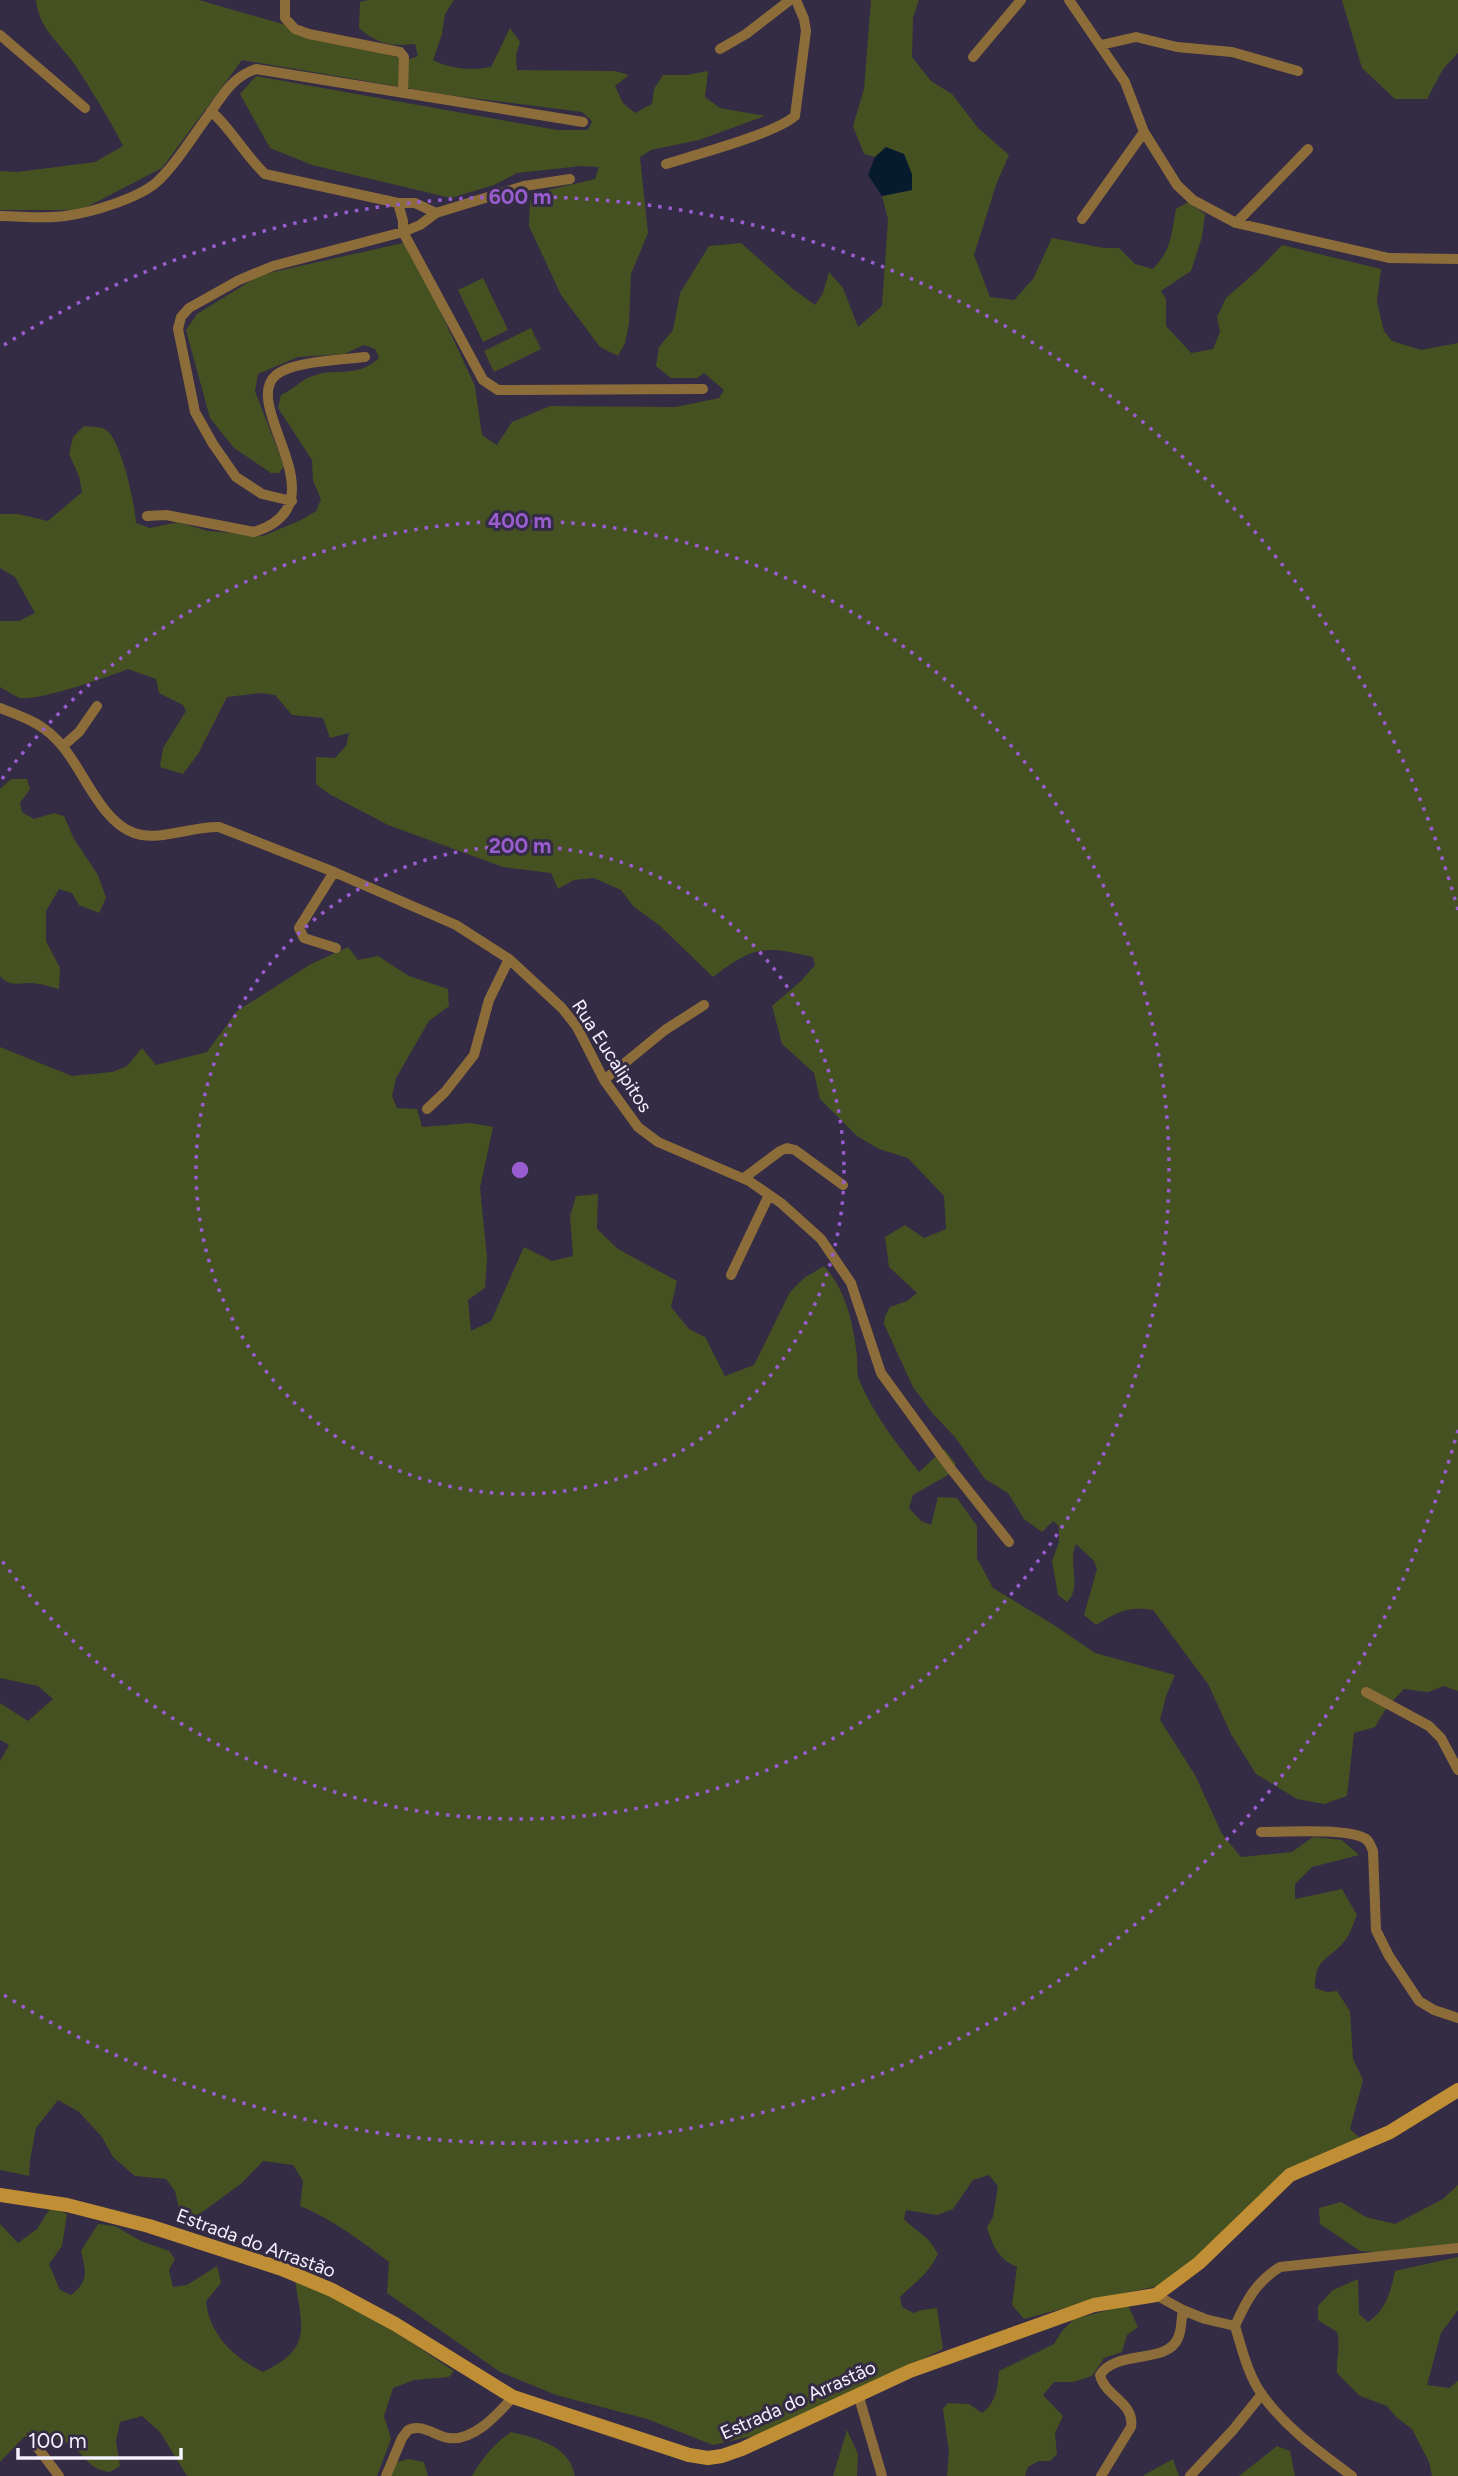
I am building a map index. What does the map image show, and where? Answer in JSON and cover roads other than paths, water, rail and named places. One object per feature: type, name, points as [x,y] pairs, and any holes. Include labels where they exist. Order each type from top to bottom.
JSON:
[{"type":"street","points":[[285,0],[285,18],[295,29],[400,52],[404,57],[403,93]]},
{"type":"street","points":[[720,49],[746,34],[790,0]]},
{"type":"street","points":[[666,164],[750,137],[789,121],[794,116],[806,31],[796,0]]},
{"type":"street","points":[[974,57],[1021,0]]},
{"type":"street","points":[[1069,0],[1125,82],[1144,132],[1177,185],[1193,200],[1236,223],[1273,229],[1389,258],[1458,259]]},
{"type":"street","points":[[0,35],[85,108]]},
{"type":"street","points":[[1101,45],[1136,37],[1177,47],[1233,52],[1298,71]]},
{"type":"street","points":[[0,216],[64,216],[139,194],[158,182],[229,85],[243,73],[256,69],[583,122]]},
{"type":"street","points":[[211,111],[226,125],[252,162],[265,174],[398,203],[415,203],[436,213]]},
{"type":"street","points":[[1082,219],[1144,132]]},
{"type":"street","points":[[1236,223],[1308,149]]},
{"type":"street","points":[[292,502],[262,494],[236,477],[213,444],[195,412],[178,329],[181,317],[189,309],[239,280],[273,265],[403,232],[420,225],[436,213],[524,186],[569,179]]},
{"type":"street","points":[[398,203],[404,221],[403,232],[483,380],[498,390],[703,389]]},
{"type":"street","points":[[147,516],[166,515],[254,532],[267,528],[292,502],[289,466],[268,404],[268,387],[274,377],[287,368],[365,357]]},
{"type":"street","points":[[63,746],[79,732],[97,706]]},
{"type":"street","name":"Rua Eucalipitos","points":[[0,708],[38,722],[63,746],[87,785],[119,825],[135,834],[151,836],[191,828],[219,827],[334,872],[456,925],[509,959],[562,1008],[577,1027],[604,1080],[638,1127],[658,1142],[744,1178],[769,1195],[821,1239],[851,1283],[881,1373],[948,1465],[1009,1542]]},
{"type":"street","points":[[334,872],[299,928],[304,939],[336,948]]},
{"type":"street","points":[[427,1109],[445,1092],[474,1055],[489,1000],[509,959]]},
{"type":"street","points":[[604,1080],[665,1030],[705,1005]]},
{"type":"street","points":[[744,1178],[787,1148],[795,1150],[843,1185]]},
{"type":"street","points":[[731,1275],[769,1195]]},
{"type":"street","points":[[1366,1692],[1429,1727],[1441,1738],[1458,1770]]},
{"type":"street","points":[[1261,1832],[1341,1833],[1364,1838],[1373,1851],[1376,1930],[1389,1956],[1419,2001],[1434,2010],[1458,2018]]},
{"type":"street","name":"Estrada do Arrastão","points":[[0,2195],[67,2205],[149,2226],[282,2269],[332,2290],[395,2324],[513,2397],[689,2455],[708,2458],[742,2449],[910,2371],[1094,2305],[1156,2295],[1199,2263],[1290,2175],[1391,2132],[1458,2090]]},
{"type":"street","points":[[1352,2476],[1292,2429],[1262,2395],[1246,2362],[1235,2326],[1257,2285],[1279,2267],[1458,2249]]},
{"type":"street","points":[[1156,2295],[1205,2319],[1235,2326]]},
{"type":"street","points":[[1101,2476],[1131,2427],[1132,2419],[1129,2410],[1102,2383],[1100,2375],[1112,2362],[1170,2348],[1179,2337],[1183,2309]]},
{"type":"street","points":[[858,2394],[882,2476]]},
{"type":"street","points":[[1190,2476],[1262,2395]]},
{"type":"street","points":[[386,2476],[401,2438],[408,2430],[419,2427],[448,2438],[464,2436],[479,2429],[513,2397]]},
{"type":"street","points":[[37,2447],[59,2476]]},
{"type":"water","points":[[886,147],[904,154],[912,174],[912,190],[882,196],[868,175],[875,157]]}]
